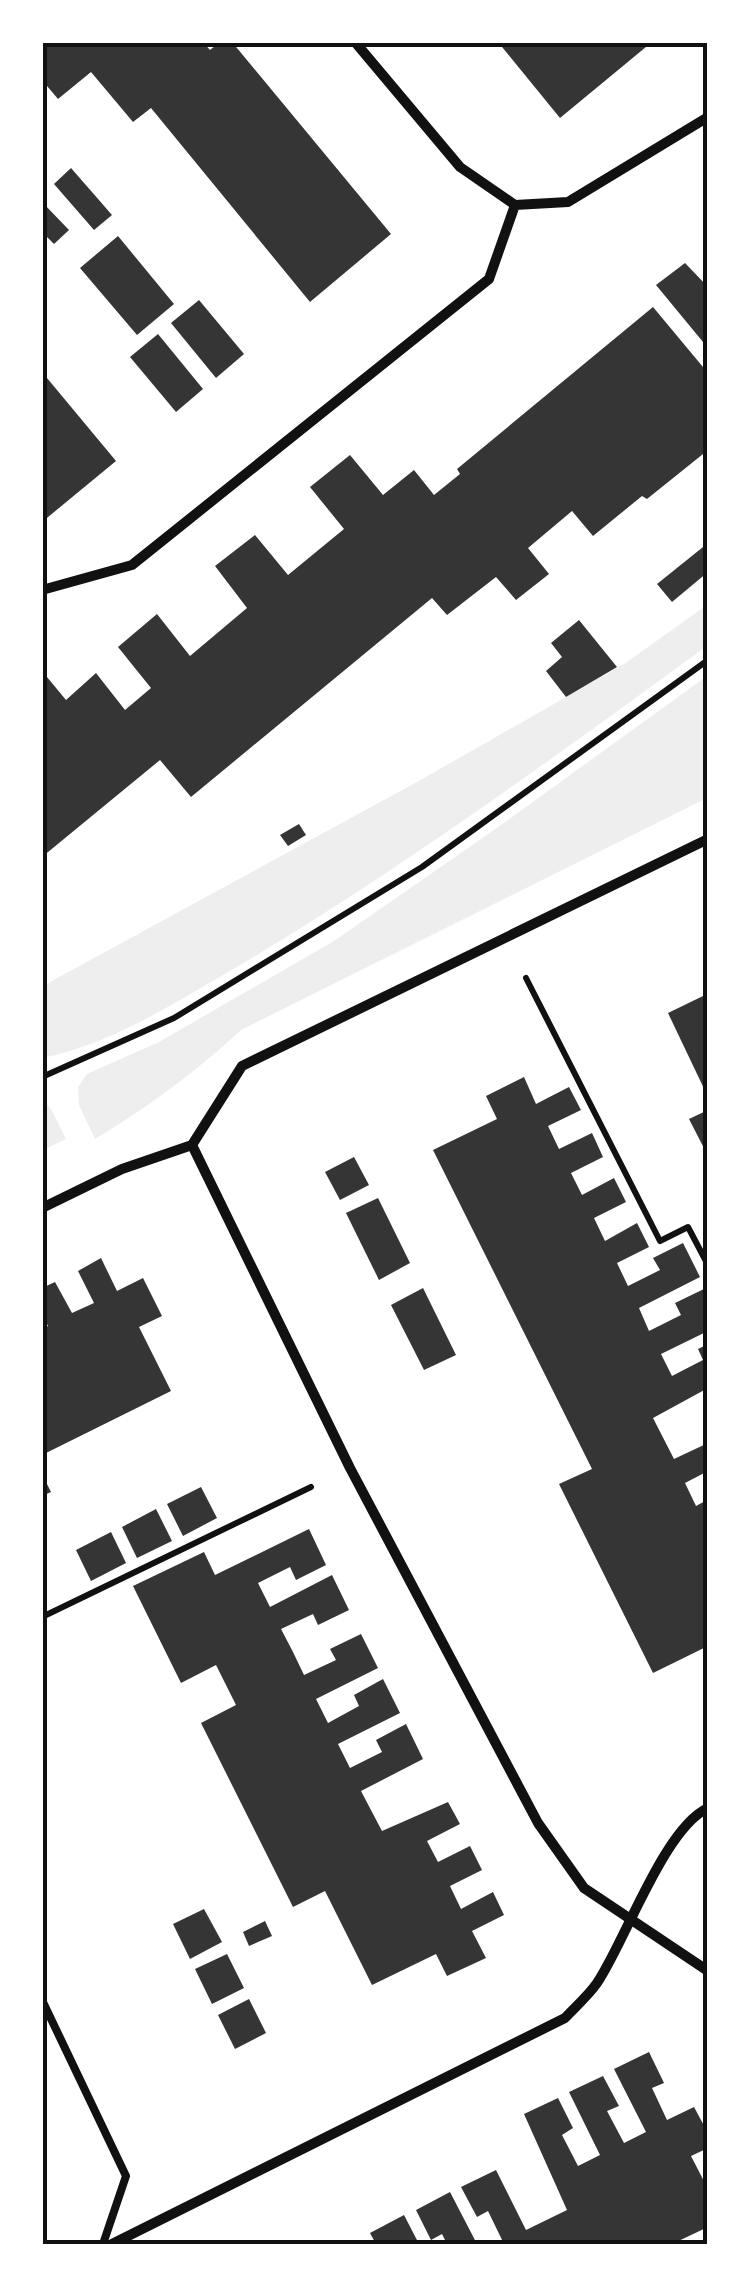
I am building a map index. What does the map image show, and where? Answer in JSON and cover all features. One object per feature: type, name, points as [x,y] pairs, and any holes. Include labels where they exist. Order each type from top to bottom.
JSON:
[{"type":"street","points":[[355,42],[460,167],[515,205],[568,202],[708,117]]},
{"type":"street","points":[[42,590],[132,565],[489,279],[515,205]]},
{"type":"street","points":[[42,1208],[122,1169],[192,1145],[242,1066],[708,839]]},
{"type":"street","points":[[192,1145],[350,1468],[538,1823],[584,1888],[708,1971]]},
{"type":"street","points":[[112,2244],[565,2018],[596,1984],[660,1865],[696,1813],[708,1808]]},
{"type":"lane","points":[[42,2000],[126,2176],[102,2244]]},
{"type":"path","points":[[42,1077],[174,1018],[422,866],[708,660]]},
{"type":"path","points":[[506,938],[660,1241],[688,1227],[708,1265]]},
{"type":"path","points":[[42,1617],[350,1468]]},
{"type":"shaded area","points":[[707,605],[707,646],[416,853],[296,931],[165,1008],[94,1043],[43,1058],[43,988],[50,982],[624,664]]},
{"type":"shaded area","points":[[707,676],[707,798],[241,1030],[171,1088],[95,1139],[79,1105],[78,1087],[87,1074],[159,1042],[334,941]]},
{"type":"shaded area","points":[[42,1099],[66,1139],[43,1150]]},
{"type":"building","points":[[42,42],[203,42],[210,50],[220,42],[232,42],[391,234],[310,302],[151,108],[133,122],[91,72],[58,99],[42,80]]},
{"type":"building","points":[[498,42],[652,42],[560,118]]},
{"type":"building","points":[[71,168],[112,215],[94,230],[54,184]]},
{"type":"building","points":[[42,202],[69,230],[54,244],[42,232]]},
{"type":"building","points":[[118,236],[174,304],[137,335],[80,268]]},
{"type":"building","points":[[685,263],[708,287],[708,338],[703,342],[656,285]]},
{"type":"building","points":[[199,300],[244,354],[216,378],[171,323]]},
{"type":"building","points":[[653,307],[708,373],[708,450],[593,536],[572,511],[528,548],[549,574],[516,600],[496,577],[447,615],[432,598],[191,797],[160,760],[42,857],[42,671],[66,700],[96,673],[125,710],[151,688],[118,647],[157,614],[190,656],[247,608],[215,566],[255,535],[288,575],[344,529],[310,487],[350,455],[383,495],[414,470],[434,495],[460,474],[457,469]]},
{"type":"building","points":[[158,334],[203,389],[176,412],[130,357]]},
{"type":"building","points":[[42,372],[116,461],[42,522]]},
{"type":"building","points":[[708,543],[708,572],[672,602],[657,584]]},
{"type":"building","points":[[579,620],[617,667],[566,697],[546,671],[562,657],[551,643]]},
{"type":"building","points":[[299,824],[306,835],[288,846],[280,835]]},
{"type":"building","points":[[703,996],[708,1007],[708,1097],[668,1013]]},
{"type":"building","points":[[524,1077],[536,1104],[569,1087],[581,1110],[548,1126],[559,1149],[592,1133],[603,1157],[571,1173],[582,1195],[614,1178],[626,1202],[594,1218],[605,1241],[637,1223],[649,1247],[617,1263],[628,1286],[660,1270],[653,1258],[683,1243],[700,1277],[639,1308],[649,1331],[681,1315],[675,1303],[706,1288],[708,1292],[708,1331],[661,1354],[672,1376],[703,1360],[698,1349],[708,1344],[708,1388],[653,1418],[674,1459],[708,1443],[708,1471],[685,1483],[696,1506],[707,1500],[708,1646],[653,1673],[559,1484],[592,1469],[433,1150],[497,1119],[486,1096]]},
{"type":"building","points":[[708,1110],[708,1156],[689,1119]]},
{"type":"building","points":[[354,1157],[369,1185],[340,1200],[325,1172]]},
{"type":"building","points":[[378,1198],[410,1263],[379,1280],[346,1213]]},
{"type":"building","points":[[101,1258],[117,1291],[143,1278],[162,1316],[139,1327],[171,1391],[42,1455],[42,1329],[48,1326],[42,1314],[42,1288],[55,1282],[72,1313],[94,1303],[78,1271]]},
{"type":"building","points":[[423,1288],[456,1355],[424,1370],[391,1305]]},
{"type":"building","points":[[42,1474],[51,1492],[42,1496]]},
{"type":"building","points":[[201,1487],[217,1518],[183,1536],[167,1504]]},
{"type":"building","points":[[156,1509],[172,1541],[137,1558],[122,1527]]},
{"type":"building","points":[[309,1529],[326,1565],[296,1580],[290,1567],[258,1583],[270,1607],[332,1575],[349,1610],[318,1625],[313,1614],[281,1629],[304,1675],[336,1660],[330,1649],[361,1634],[378,1668],[316,1699],[328,1723],[359,1706],[354,1695],[383,1679],[400,1713],[338,1744],[350,1768],[382,1752],[376,1740],[406,1724],[423,1759],[361,1791],[382,1831],[448,1802],[460,1824],[427,1841],[438,1862],[470,1846],[482,1870],[450,1886],[461,1909],[493,1892],[504,1915],[472,1931],[486,1958],[447,1976],[436,1954],[372,1985],[325,1891],[293,1907],[201,1723],[236,1705],[216,1665],[181,1683],[133,1586],[204,1552],[215,1575]]},
{"type":"building","points":[[111,1532],[126,1563],[91,1581],[76,1550]]},
{"type":"building","points":[[204,1909],[222,1942],[190,1959],[173,1924]]},
{"type":"building","points":[[265,1921],[272,1936],[249,1946],[243,1932]]},
{"type":"building","points":[[227,1954],[244,1988],[212,2004],[195,1969]]},
{"type":"building","points":[[249,1999],[266,2033],[235,2049],[218,2015]]},
{"type":"building","points":[[649,2052],[664,2083],[652,2088],[667,2120],[694,2107],[708,2133],[708,2148],[691,2156],[708,2189],[708,2227],[672,2244],[504,2244],[488,2211],[477,2217],[461,2187],[496,2170],[526,2230],[567,2210],[524,2114],[558,2098],[573,2128],[562,2135],[578,2166],[600,2155],[569,2092],[603,2076],[619,2106],[607,2111],[624,2143],[646,2132],[614,2069]]},
{"type":"building","points":[[450,2192],[477,2244],[447,2244],[442,2234],[431,2240],[416,2210]]},
{"type":"building","points":[[404,2215],[419,2244],[376,2244],[370,2233]]}]
